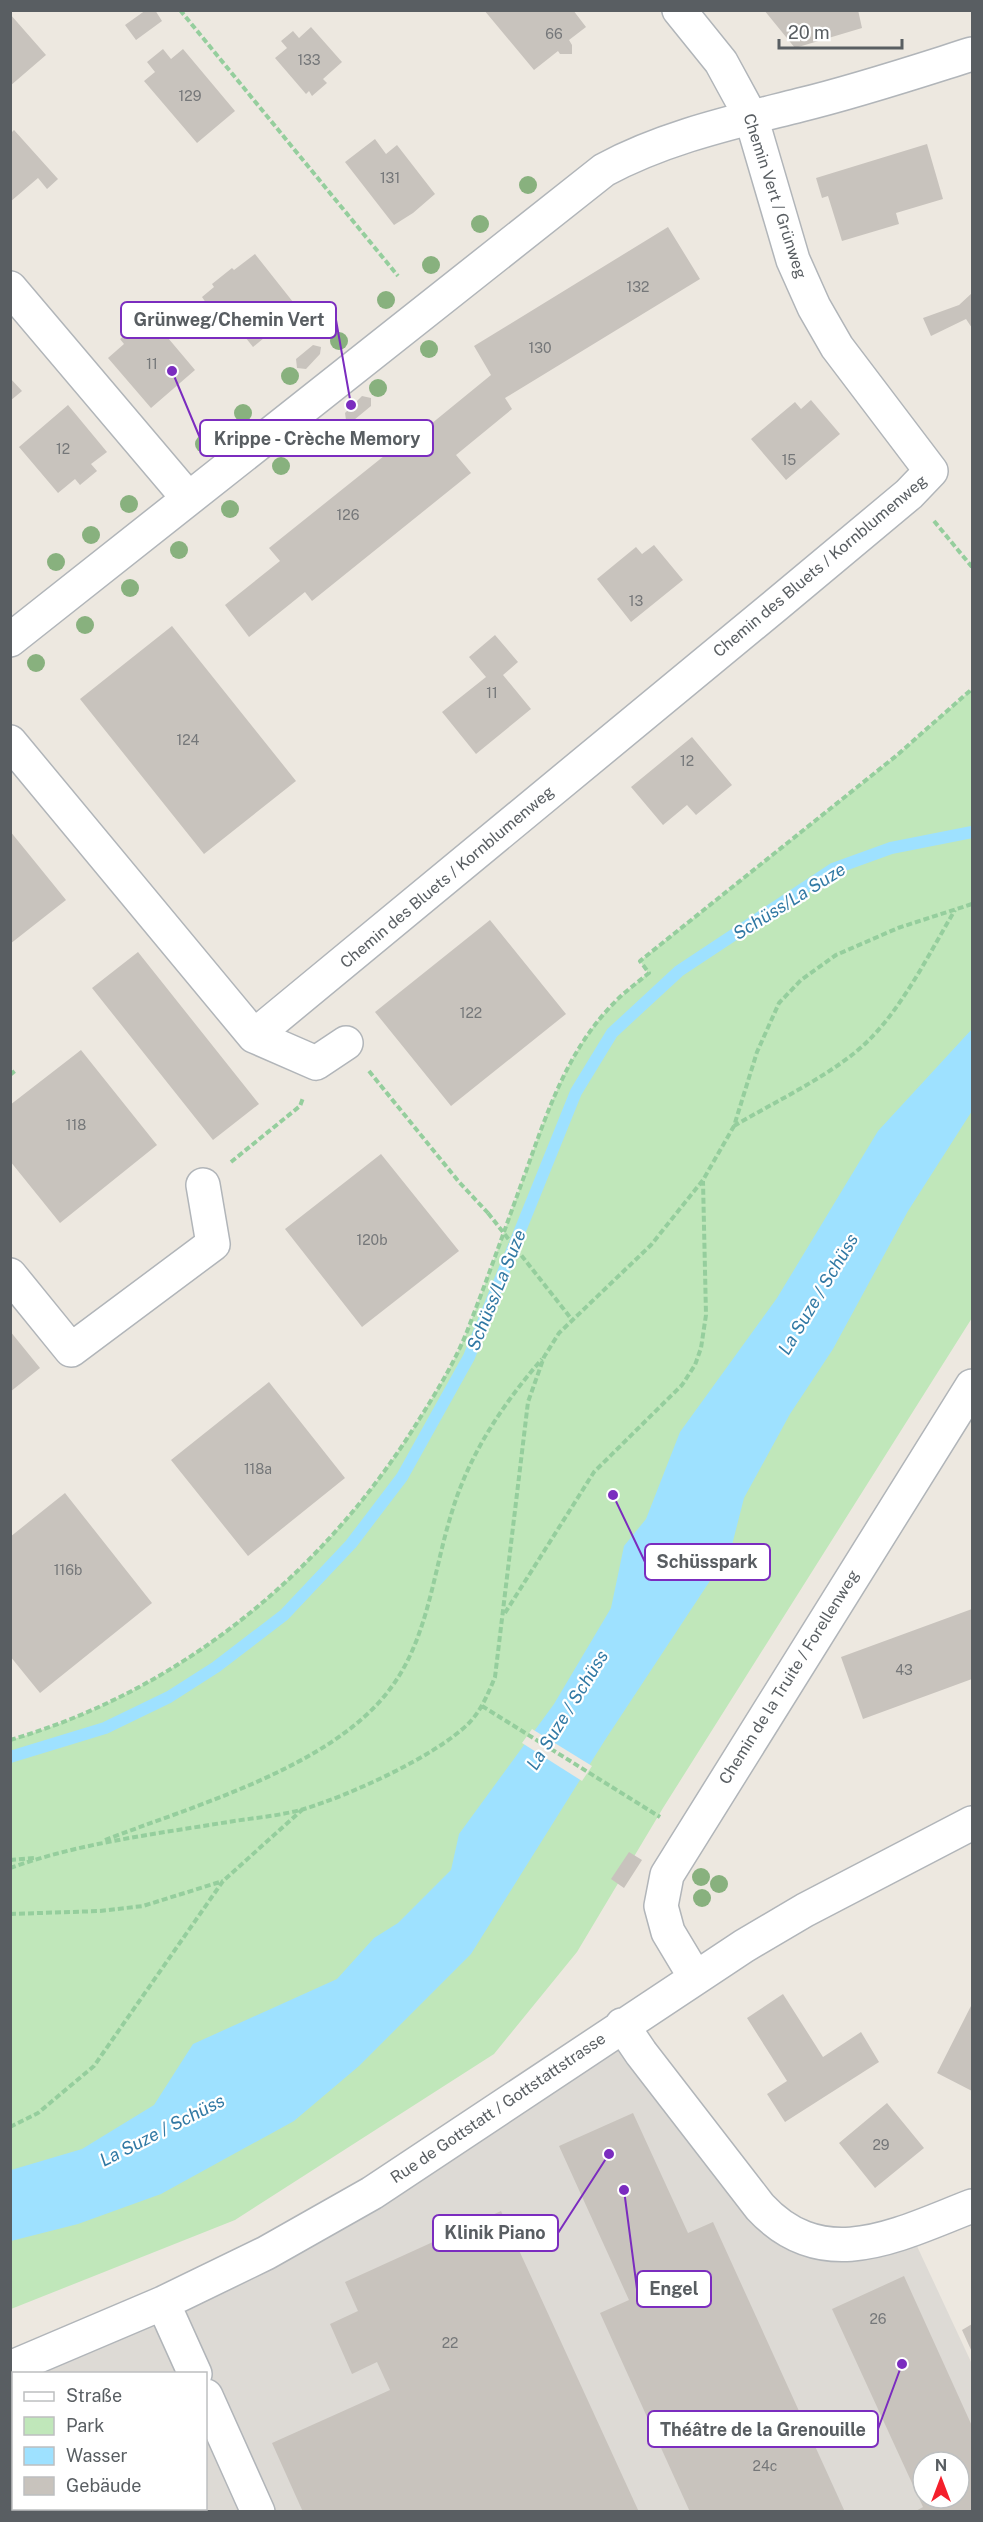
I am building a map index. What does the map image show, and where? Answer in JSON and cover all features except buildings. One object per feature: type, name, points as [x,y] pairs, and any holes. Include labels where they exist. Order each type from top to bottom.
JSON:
[{"type":"street","name":"Chemin Vert / Grünweg","points":[[679,10],[721,62],[751,117],[794,260],[814,307],[920,482]]},
{"type":"street","points":[[10,640],[604,170],[639,153],[751,117],[801,105],[972,54]]},
{"type":"street","points":[[10,288],[188,498]]},
{"type":"street","name":"Chemin des Bluets / Kornblumenweg","points":[[254,1036],[920,482]]},
{"type":"street","points":[[10,742],[254,1036],[316,1063],[346,1043]]},
{"type":"street","points":[[10,1275],[72,1350],[213,1244],[203,1185]]},
{"type":"street","name":"Chemin de la Truite / Forellenweg","points":[[695,1977],[668,1932],[661,1906],[667,1875],[972,1386]]},
{"type":"street","name":"Rue de Gottstatt / Gottstattstrasse","points":[[10,2368],[164,2303],[266,2253],[372,2193],[695,1977],[805,1910],[972,1823]]},
{"type":"street","points":[[622,2025],[641,2054],[760,2207],[780,2226],[796,2235],[829,2245],[871,2243],[972,2206]]},
{"type":"street","points":[[164,2303],[195,2372]]},
{"type":"street","points":[[207,2398],[258,2511]]},
{"type":"path","points":[[180,10],[398,276]]},
{"type":"path","points":[[920,482],[972,567]]},
{"type":"path","points":[[10,1740],[91,1711],[155,1680],[205,1648],[301,1569],[343,1524],[390,1467],[439,1388],[470,1325],[556,1087],[582,1044],[612,1004],[649,973],[640,961],[896,756],[972,689]]},
{"type":"path","points":[[95,1844],[238,1790],[318,1751],[342,1736],[375,1707],[390,1690],[414,1650],[460,1489],[488,1431],[512,1394],[544,1357],[559,1333],[651,1245],[703,1180],[734,1126],[757,1052],[779,1003],[801,980],[836,955],[898,928],[972,904]]},
{"type":"path","points":[[734,1126],[843,1061],[870,1040],[913,980],[955,910]]},
{"type":"path","points":[[346,1043],[459,1182],[488,1213],[572,1320]]},
{"type":"path","points":[[203,1185],[300,1106],[316,1063]]},
{"type":"path","points":[[10,1075],[16,1070]]},
{"type":"path","points":[[504,1613],[594,1472],[682,1385],[695,1365],[701,1348],[706,1315],[703,1180]]},
{"type":"path","points":[[10,1868],[41,1857],[95,1844],[303,1809],[393,1772],[427,1753],[469,1723],[482,1706],[495,1677],[528,1402],[544,1357]]},
{"type":"path","points":[[482,1706],[661,1818]]},
{"type":"path","points":[[10,2127],[38,2113],[94,2066],[223,1881],[303,1809]]},
{"type":"path","points":[[10,1860],[41,1857]]},
{"type":"path","points":[[10,1914],[100,1911],[143,1906],[223,1881]]},
{"type":"shaded area","points":[[622,2025],[768,2216],[916,2244],[972,2364],[972,2511],[11,2512],[11,2367],[266,2253]]},
{"type":"green space","points":[[972,689],[972,1318],[663,1808],[577,1952],[494,2054],[235,2220],[11,2309],[11,1740],[74,1718],[134,1690],[191,1656],[245,1617],[295,1573],[341,1525],[383,1473],[448,1371],[466,1334],[560,1084],[571,1062],[597,1022],[617,1000],[648,973],[640,961],[896,756]]},
{"type":"water","name":"La Suze / Schüss","points":[[972,1029],[972,1111],[908,1211],[833,1349],[790,1414],[744,1498],[731,1549],[605,1740],[471,1954],[359,2066],[294,2121],[161,2194],[78,2224],[11,2241],[11,2170],[82,2149],[154,2105],[193,2044],[337,1979],[374,1938],[398,1923],[451,1870],[459,1834],[554,1704],[611,1608],[624,1546],[646,1519],[680,1432],[777,1298],[878,1131]]},
{"type":"pier","points":[[532,1729],[592,1766],[582,1781],[522,1743]]},
{"type":"waterway","name":"Schüss/La Suze","points":[[10,1757],[105,1728],[169,1697],[216,1667],[284,1615],[351,1544],[402,1477],[469,1357],[576,1092],[612,1033],[679,971],[833,869],[891,848],[972,832]]},
{"type":"place","name":"Krippe - Crèche Memory","points":[[172,371]]},
{"type":"place","name":"Grünweg/Chemin Vert","points":[[351,405]]},
{"type":"place","name":"Schüsspark","points":[[613,1495]]},
{"type":"place","name":"Klinik Piano","points":[[609,2154]]},
{"type":"place","name":"Engel","points":[[624,2190]]},
{"type":"place","name":"Théâtre de la Grenouille","points":[[902,2364]]}]
